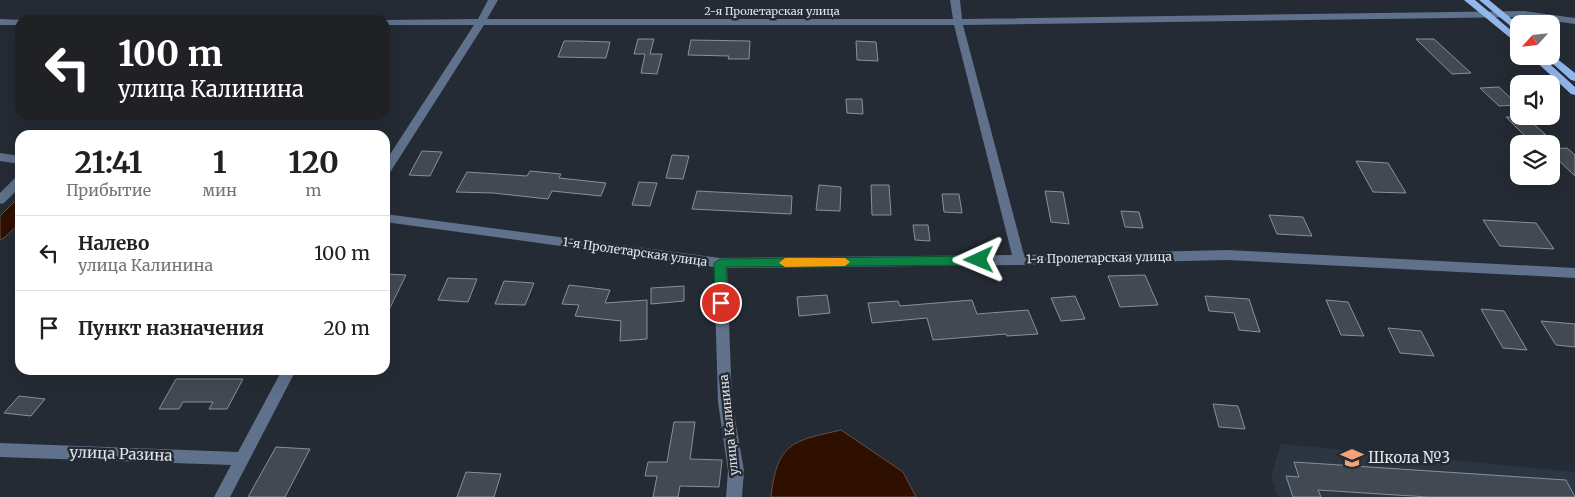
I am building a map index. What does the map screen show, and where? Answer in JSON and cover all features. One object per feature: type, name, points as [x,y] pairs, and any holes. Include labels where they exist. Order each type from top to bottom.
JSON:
[{"type":"main road","points":[[1469,0],[1510,34]]},
{"type":"main road","points":[[1484,0],[1510,23]]},
{"type":"main road","points":[[1544,65],[1575,92]]},
{"type":"main road","points":[[1560,65],[1575,78]]},
{"type":"street","points":[[390,162],[481,22],[493,0]]},
{"type":"street","points":[[954,0],[1018,260]]},
{"type":"street","name":"2-я Пролетарская улица","points":[[390,22],[958,22],[1535,15],[1575,21]]},
{"type":"street","points":[[0,22],[15,22]]},
{"type":"street","points":[[0,157],[15,159]]},
{"type":"street","points":[[0,200],[15,185]]},
{"type":"street","name":"1-я Пролетарская улица","points":[[390,219],[720,263],[1018,260],[1227,255],[1575,273]]},
{"type":"street","name":"улица Калинина","points":[[720,263],[725,402],[736,471],[734,497]]},
{"type":"street","points":[[222,497],[286,375]]},
{"type":"street","name":"улица Разина","points":[[0,450],[242,459]]},
{"type":"shaded area","points":[[15,201],[15,228],[0,240],[0,216]]},
{"type":"shaded area","points":[[841,430],[903,472],[916,497],[771,497],[778,465],[790,447],[811,437]]},
{"type":"shaded area","name":"Школа №3","points":[[1281,444],[1575,472],[1575,497],[1278,497],[1271,477]]},
{"type":"building","points":[[638,39],[654,39],[650,54],[662,54],[657,74],[641,73],[645,54],[634,54]]},
{"type":"building","points":[[1416,39],[1434,39],[1471,73],[1452,74]]},
{"type":"building","points":[[691,40],[750,41],[749,59],[728,59],[729,56],[688,55]]},
{"type":"building","points":[[564,41],[610,42],[606,58],[558,57]]},
{"type":"building","points":[[856,41],[876,42],[878,61],[857,60]]},
{"type":"building","points":[[1499,87],[1510,97],[1510,105],[1499,106],[1480,88]]},
{"type":"building","points":[[846,99],[862,99],[863,114],[847,113]]},
{"type":"building","points":[[1514,125],[1535,125],[1546,135],[1524,135]]},
{"type":"building","points":[[1560,148],[1567,148],[1575,155],[1575,176],[1560,162]]},
{"type":"building","points":[[422,151],[442,152],[430,176],[409,175]]},
{"type":"building","points":[[672,155],[689,156],[683,179],[666,178]]},
{"type":"building","points":[[1356,161],[1388,163],[1406,193],[1373,192]]},
{"type":"building","points":[[530,171],[561,174],[559,178],[606,183],[601,196],[552,191],[548,199],[493,193],[456,192],[467,172],[527,176]]},
{"type":"building","points":[[639,182],[657,183],[650,206],[632,205]]},
{"type":"building","points":[[819,185],[841,187],[840,211],[816,210]]},
{"type":"building","points":[[871,185],[889,185],[891,215],[872,215]]},
{"type":"building","points":[[697,191],[792,196],[791,214],[692,209]]},
{"type":"building","points":[[1045,191],[1063,192],[1069,224],[1051,222]]},
{"type":"building","points":[[942,194],[959,194],[962,213],[944,212]]},
{"type":"building","points":[[1121,211],[1139,212],[1143,228],[1125,227]]},
{"type":"building","points":[[1269,215],[1303,217],[1312,236],[1277,234]]},
{"type":"building","points":[[1483,220],[1536,223],[1554,249],[1500,246]]},
{"type":"building","points":[[913,225],[928,225],[930,241],[915,240]]},
{"type":"building","points":[[390,274],[406,275],[390,308]]},
{"type":"building","points":[[1145,275],[1158,305],[1120,307],[1108,276]]},
{"type":"building","points":[[448,278],[477,279],[468,302],[438,300]]},
{"type":"building","points":[[504,281],[534,283],[525,305],[495,304]]},
{"type":"building","points":[[569,285],[610,290],[605,303],[647,300],[647,339],[620,341],[621,321],[575,316],[579,305],[562,304]]},
{"type":"building","points":[[684,286],[684,301],[651,304],[651,288]]},
{"type":"building","points":[[827,295],[830,313],[799,316],[797,297]]},
{"type":"building","points":[[1075,296],[1085,319],[1061,321],[1051,298]]},
{"type":"building","points":[[1205,296],[1249,299],[1260,332],[1239,330],[1234,313],[1209,311]]},
{"type":"building","points":[[972,300],[977,314],[1028,310],[1038,334],[1007,336],[1006,334],[933,340],[927,318],[872,323],[868,303],[898,301],[900,306]]},
{"type":"building","points":[[1326,300],[1348,302],[1364,336],[1341,335]]},
{"type":"building","points":[[1481,309],[1504,311],[1527,350],[1503,348]]},
{"type":"building","points":[[1541,321],[1575,324],[1575,347],[1556,345]]},
{"type":"building","points":[[1388,328],[1421,331],[1434,356],[1400,353]]},
{"type":"building","points":[[176,379],[243,379],[227,409],[209,409],[213,402],[183,402],[179,409],[159,409]]},
{"type":"building","points":[[19,396],[45,399],[31,416],[4,413]]},
{"type":"building","points":[[1213,404],[1238,406],[1245,429],[1219,427]]},
{"type":"building","points":[[674,422],[695,422],[690,459],[722,460],[719,487],[680,486],[678,497],[653,497],[657,476],[645,476],[648,462],[667,462]]},
{"type":"building","points":[[276,447],[310,449],[285,497],[248,497]]},
{"type":"building","points":[[1294,462],[1566,480],[1575,497],[1428,497],[1318,490],[1321,497],[1293,497],[1286,476],[1299,477]]},
{"type":"building","points":[[466,472],[501,474],[494,497],[457,497]]},
{"type":"slow traffic","points":[[785,263],[845,262]]},
{"type":"place","name":"Школа №3","points":[[1352,458]]},
{"type":"route","points":[[721,303],[720,263],[979,260]]}]
